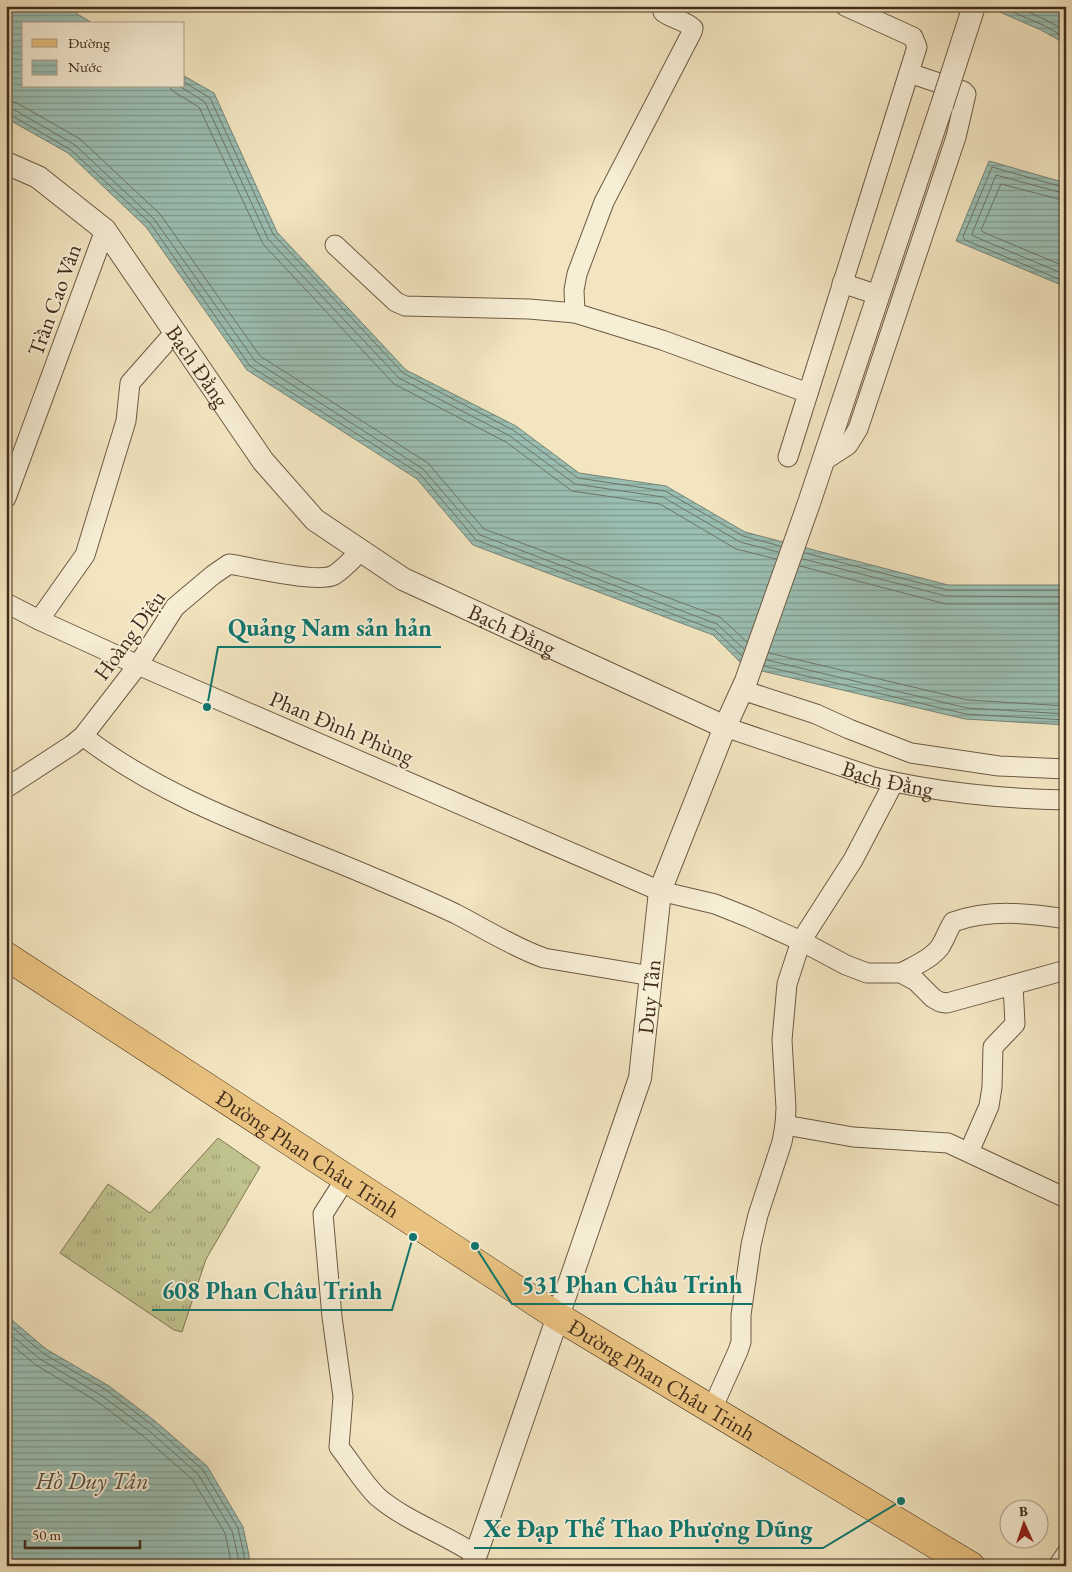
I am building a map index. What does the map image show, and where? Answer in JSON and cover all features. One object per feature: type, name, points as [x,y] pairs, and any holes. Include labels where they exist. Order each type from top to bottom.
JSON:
[{"type":"main road","name":"Đường Phan Châu Trinh","points":[[6,956],[557,1316],[971,1566]]},
{"type":"street","points":[[574,313],[574,290],[577,274],[604,202],[692,32],[692,28],[688,23],[663,12],[662,6]]},
{"type":"street","points":[[788,457],[917,47],[914,37],[845,6]]},
{"type":"street","name":"Duy Tân","points":[[474,1562],[640,1078],[660,890],[725,727],[744,686],[809,503],[974,6]]},
{"type":"street","points":[[822,462],[848,445],[858,429],[947,165],[965,104],[966,94],[963,90],[909,73]]},
{"type":"street","name":"Bạch Đằng","points":[[6,163],[38,177],[105,230],[263,461],[315,520],[403,579],[725,727],[873,777],[962,793],[1066,800]]},
{"type":"street","name":"Trần Cao Vân","points":[[6,498],[105,230]]},
{"type":"street","points":[[335,246],[396,302],[404,306],[530,309],[574,313],[662,340],[808,393]]},
{"type":"street","points":[[842,283],[878,295]]},
{"type":"street","points":[[39,620],[85,555],[126,421],[130,383],[174,332]]},
{"type":"street","name":"Hoàng Diệu","points":[[6,788],[83,736],[138,665],[175,607],[212,575],[229,564],[304,577],[334,575],[361,551]]},
{"type":"street","name":"Phan Đình Phùng","points":[[6,603],[138,665],[660,890],[715,904],[750,918],[801,941],[846,965],[867,973],[901,973]]},
{"type":"street","points":[[744,686],[911,753],[999,766],[1066,769]]},
{"type":"street","points":[[83,736],[105,754],[168,791],[224,817],[321,855],[454,913],[528,952],[544,958],[652,976]]},
{"type":"street","points":[[712,1409],[738,1351],[751,1245],[758,1216],[782,1142],[785,1125],[786,1108],[782,1040],[786,984],[801,941],[854,860],[894,782]]},
{"type":"street","points":[[901,973],[928,958],[936,951],[953,922],[962,919],[1028,913],[1066,919]]},
{"type":"street","points":[[901,973],[916,981],[933,998],[947,1003],[1066,970]]},
{"type":"street","points":[[969,1152],[989,1106],[992,1086],[993,1047],[1015,1024],[1013,985]]},
{"type":"street","points":[[785,1125],[853,1137],[948,1142],[1066,1198]]},
{"type":"street","points":[[346,1178],[323,1214],[332,1317],[343,1397],[339,1447],[378,1498],[412,1520],[458,1543],[474,1562]]},
{"type":"street","points":[[1058,1566],[1066,1554]]},
{"type":"green space","points":[[218,1138],[260,1167],[206,1259],[182,1332],[174,1330],[60,1253],[108,1184],[150,1213]]},
{"type":"water","points":[[6,6],[64,6],[91,22],[22,22],[22,88],[185,88],[185,77],[214,93],[277,232],[406,370],[516,426],[579,473],[666,486],[745,532],[948,585],[1066,585],[1066,725],[965,719],[745,667],[713,635],[473,545],[417,479],[247,370],[146,227],[68,153],[6,118]]},
{"type":"water","points":[[986,6],[1066,6],[1066,44],[1041,30]]},
{"type":"water","points":[[989,161],[1066,183],[1066,287],[956,241]]},
{"type":"water","name":"Hồ Duy Tân","points":[[6,1315],[46,1349],[109,1386],[155,1421],[207,1466],[243,1527],[249,1555],[249,1566],[6,1566]]},
{"type":"place","name":"Quảng Nam sản hản","points":[[207,707]]},
{"type":"place","name":"608 Phan Châu Trinh","points":[[413,1237]]},
{"type":"place","name":"531 Phan Châu Trinh","points":[[475,1246]]},
{"type":"place","name":"Xe Đạp Thể Thao Phượng Dũng","points":[[901,1501]]}]
